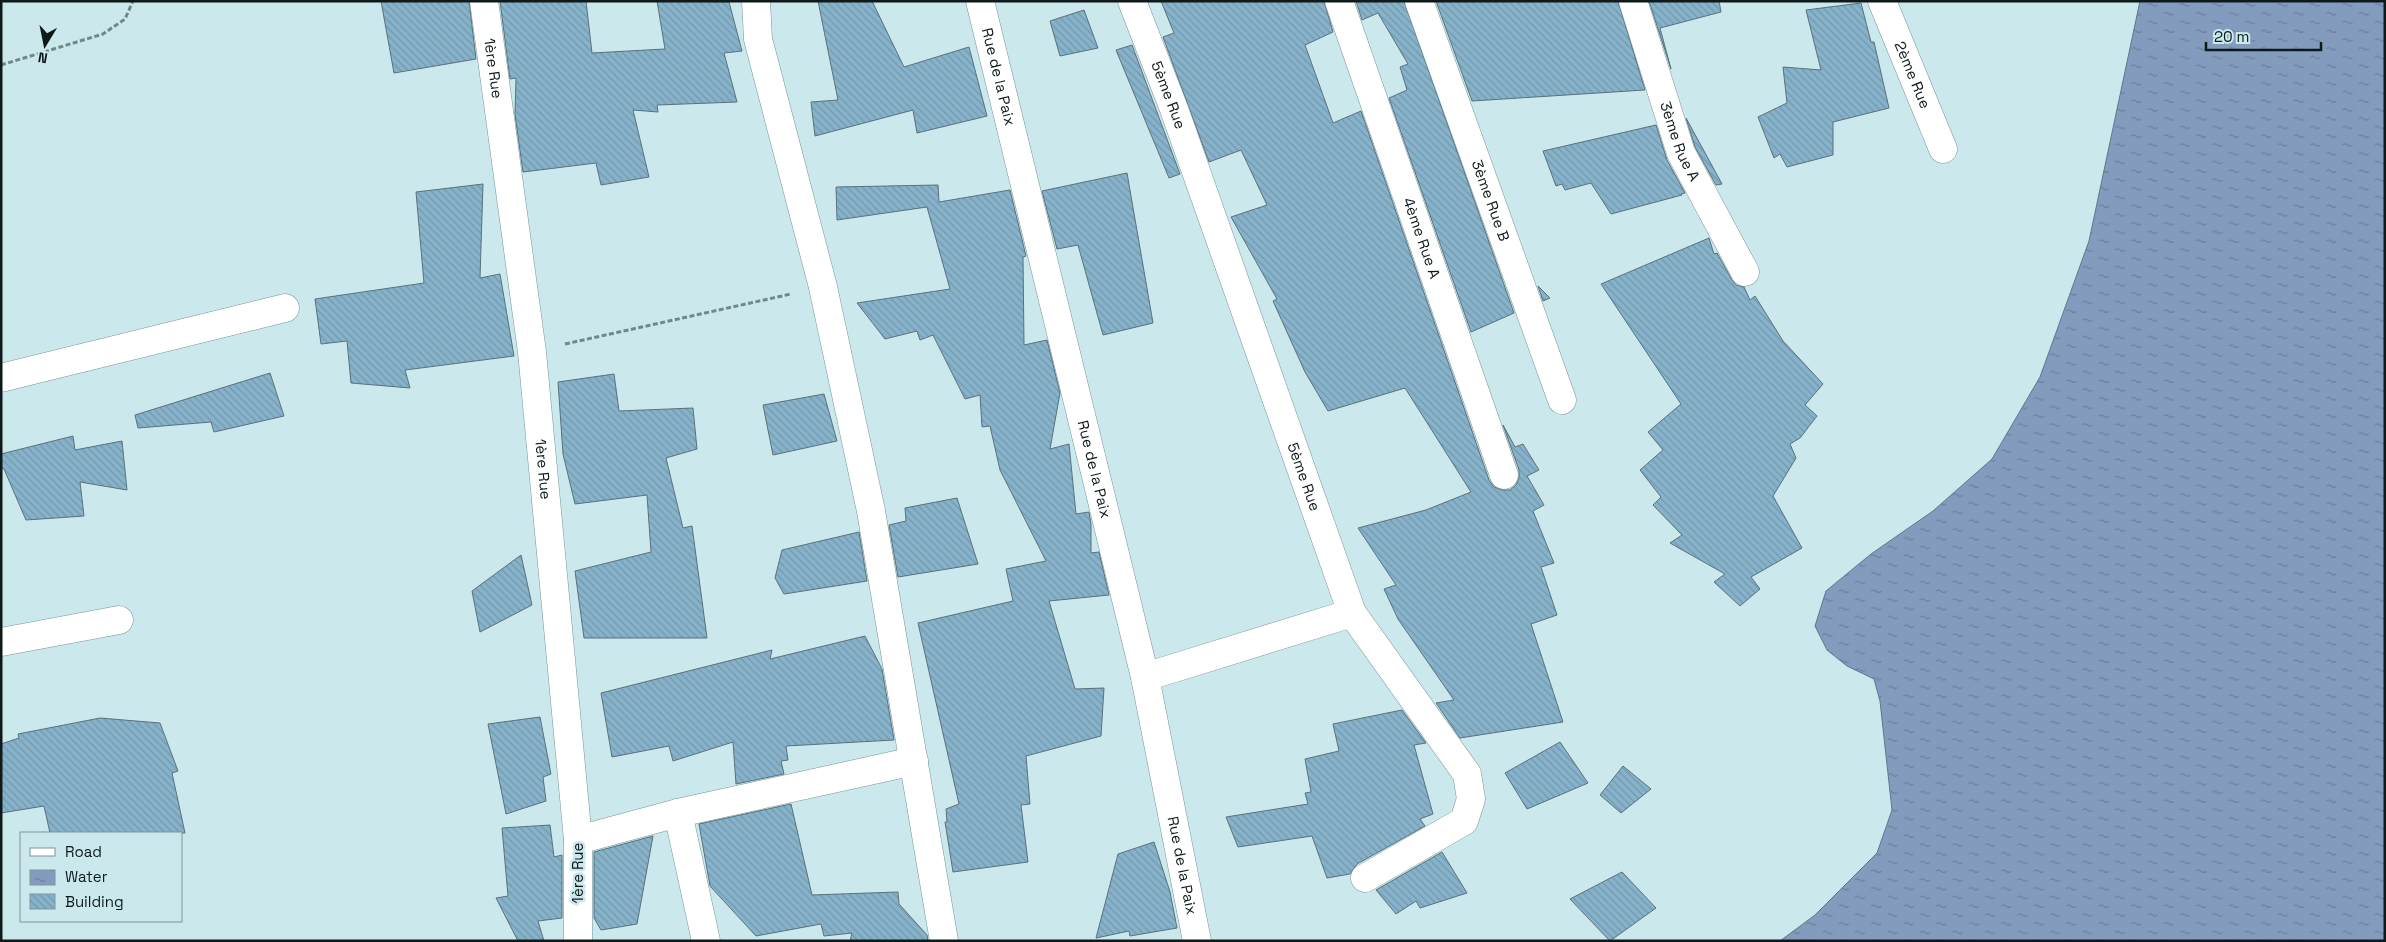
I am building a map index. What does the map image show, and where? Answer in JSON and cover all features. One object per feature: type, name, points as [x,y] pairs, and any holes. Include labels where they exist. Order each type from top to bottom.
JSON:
[{"type":"street","name":"1ère Rue","points":[[484,1],[532,352],[578,840],[578,941]]},
{"type":"street","points":[[756,1],[758,39],[823,287],[871,511],[944,941]]},
{"type":"street","name":"Rue de la Paix","points":[[980,1],[1145,677],[1197,941]]},
{"type":"street","name":"5ème Rue","points":[[1132,1],[1174,109],[1352,613],[1467,774],[1471,799],[1464,821],[1365,878]]},
{"type":"street","name":"4ème Rue A","points":[[1339,1],[1504,475]]},
{"type":"street","name":"3ème Rue B","points":[[1419,1],[1562,400]]},
{"type":"street","name":"3ème Rue A","points":[[1633,1],[1681,153],[1745,272]]},
{"type":"street","name":"2ème Rue","points":[[1882,1],[1943,149]]},
{"type":"street","points":[[1,378],[285,308]]},
{"type":"street","points":[[1145,677],[1352,613]]},
{"type":"street","points":[[1,642],[119,620]]},
{"type":"street","points":[[578,840],[678,813],[914,761]]},
{"type":"street","points":[[678,813],[706,941]]},
{"type":"path","points":[[1,65],[103,34],[125,19],[134,1]]},
{"type":"path","points":[[532,352],[823,287]]},
{"type":"water","points":[[2140,1],[2385,1],[2385,941],[1780,941],[1815,915],[1877,853],[1892,810],[1880,701],[1874,679],[1847,666],[1827,650],[1815,626],[1826,591],[1871,554],[1933,511],[1992,459],[2040,377],[2089,241]]},
{"type":"building","points":[[381,1],[469,1],[476,59],[394,73]]},
{"type":"building","points":[[500,1],[586,1],[592,53],[665,49],[657,1],[729,2],[742,51],[724,53],[737,102],[657,105],[658,112],[633,110],[649,177],[601,185],[596,163],[523,172],[515,114],[516,78],[510,79]]},
{"type":"building","points":[[818,1],[872,1],[904,67],[969,47],[987,116],[917,133],[913,110],[815,136],[811,102],[838,100]]},
{"type":"building","points":[[1161,1],[1324,1],[1333,32],[1305,45],[1333,123],[1361,111],[1489,480],[1494,487],[1510,490],[1516,485],[1519,478],[1519,470],[1503,425],[1515,447],[1523,444],[1539,470],[1527,476],[1544,505],[1533,511],[1554,563],[1541,567],[1557,615],[1531,624],[1563,722],[1460,738],[1436,703],[1454,700],[1398,619],[1384,589],[1396,585],[1358,528],[1426,510],[1471,492],[1405,388],[1328,411],[1305,372],[1273,301],[1277,299],[1231,217],[1267,205],[1241,150],[1209,162],[1163,37],[1174,33]]},
{"type":"building","points":[[1356,1],[1404,1],[1514,313],[1471,332],[1389,98],[1407,90],[1400,67],[1408,64],[1378,13],[1362,20]]},
{"type":"building","points":[[1436,1],[1618,1],[1645,90],[1472,101]]},
{"type":"building","points":[[1649,1],[1719,1],[1721,12],[1660,28],[1671,69]]},
{"type":"building","points":[[1861,3],[1871,42],[1874,42],[1889,108],[1833,122],[1833,155],[1787,167],[1780,154],[1774,158],[1758,117],[1787,103],[1783,67],[1821,70],[1806,10]]},
{"type":"building","points":[[1084,10],[1098,48],[1060,56],[1050,21]]},
{"type":"building","points":[[1132,45],[1180,174],[1169,178],[1116,50]]},
{"type":"building","points":[[1686,118],[1722,184],[1716,185],[1695,147]]},
{"type":"building","points":[[1656,125],[1667,160],[1685,193],[1682,195],[1611,214],[1591,183],[1565,190],[1562,184],[1556,186],[1543,151]]},
{"type":"building","points":[[1127,173],[1153,323],[1103,335],[1078,245],[1057,249],[1042,191]]},
{"type":"building","points":[[483,184],[480,278],[500,274],[514,356],[405,370],[410,388],[351,383],[347,341],[321,344],[315,299],[424,283],[416,192]]},
{"type":"building","points":[[938,185],[939,202],[1010,190],[1026,256],[1023,257],[1024,345],[1047,340],[1060,393],[1050,449],[1069,444],[1076,514],[1089,512],[1091,553],[1099,552],[1109,595],[1049,601],[1075,689],[1104,688],[1101,736],[1026,756],[1030,804],[1021,805],[1028,862],[953,872],[945,822],[947,822],[946,809],[959,804],[918,623],[1013,601],[1006,569],[1046,561],[1000,470],[990,426],[982,427],[980,395],[965,399],[933,335],[920,340],[917,331],[885,339],[857,303],[950,289],[927,207],[837,220],[836,187]]},
{"type":"building","points":[[1709,238],[1714,254],[1717,253],[1732,280],[1736,285],[1744,287],[1750,300],[1755,296],[1783,341],[1823,384],[1805,405],[1817,416],[1800,438],[1790,444],[1796,458],[1773,496],[1802,548],[1751,577],[1760,589],[1740,606],[1714,582],[1725,574],[1670,543],[1682,535],[1653,505],[1661,497],[1640,470],[1663,450],[1648,432],[1681,404],[1601,284]]},
{"type":"building","points":[[1538,286],[1550,298],[1543,301]]},
{"type":"building","points":[[270,373],[284,416],[214,432],[211,422],[138,428],[135,415]]},
{"type":"building","points":[[614,374],[619,411],[693,408],[697,449],[666,458],[683,528],[692,526],[707,638],[584,638],[575,571],[651,552],[647,495],[575,504],[563,454],[558,382]]},
{"type":"building","points":[[824,394],[837,441],[773,455],[763,405]]},
{"type":"building","points":[[73,436],[75,450],[122,441],[127,490],[80,482],[84,516],[26,520],[4,469],[1,468],[1,454]]},
{"type":"building","points":[[957,498],[978,564],[898,577],[889,525],[906,521],[905,508]]},
{"type":"building","points":[[859,532],[867,581],[784,594],[775,578],[782,550]]},
{"type":"building","points":[[521,555],[532,605],[480,632],[472,591]]},
{"type":"building","points":[[865,636],[882,669],[894,740],[786,746],[788,760],[781,761],[784,774],[736,784],[733,742],[673,761],[669,746],[612,757],[601,693],[772,650],[770,659]]},
{"type":"building","points":[[1402,710],[1426,743],[1414,745],[1433,814],[1420,819],[1425,826],[1357,864],[1350,874],[1327,878],[1312,836],[1238,847],[1226,817],[1308,804],[1305,793],[1311,792],[1305,759],[1339,751],[1333,724]]},
{"type":"building","points":[[540,717],[551,774],[543,777],[546,801],[506,814],[488,724]]},
{"type":"building","points":[[100,718],[160,723],[178,771],[172,773],[185,833],[50,832],[44,806],[1,813],[1,744],[19,738],[18,734]]},
{"type":"building","points":[[1560,742],[1588,783],[1527,809],[1505,773]]},
{"type":"building","points":[[1623,766],[1651,789],[1621,813],[1600,795]]},
{"type":"building","points":[[791,804],[812,895],[898,892],[899,904],[927,935],[928,941],[850,941],[852,933],[824,936],[821,924],[756,936],[710,886],[699,824]]},
{"type":"building","points":[[550,825],[554,857],[562,855],[562,918],[538,921],[544,941],[518,941],[496,898],[508,896],[502,828]]},
{"type":"building","points":[[653,836],[637,924],[601,930],[594,918],[594,852]]},
{"type":"building","points":[[1154,842],[1170,892],[1177,928],[1130,936],[1129,931],[1096,938],[1118,854]]},
{"type":"building","points":[[1442,852],[1467,893],[1420,908],[1416,901],[1396,914],[1376,890]]},
{"type":"building","points":[[1622,872],[1656,908],[1610,941],[1570,899]]}]
